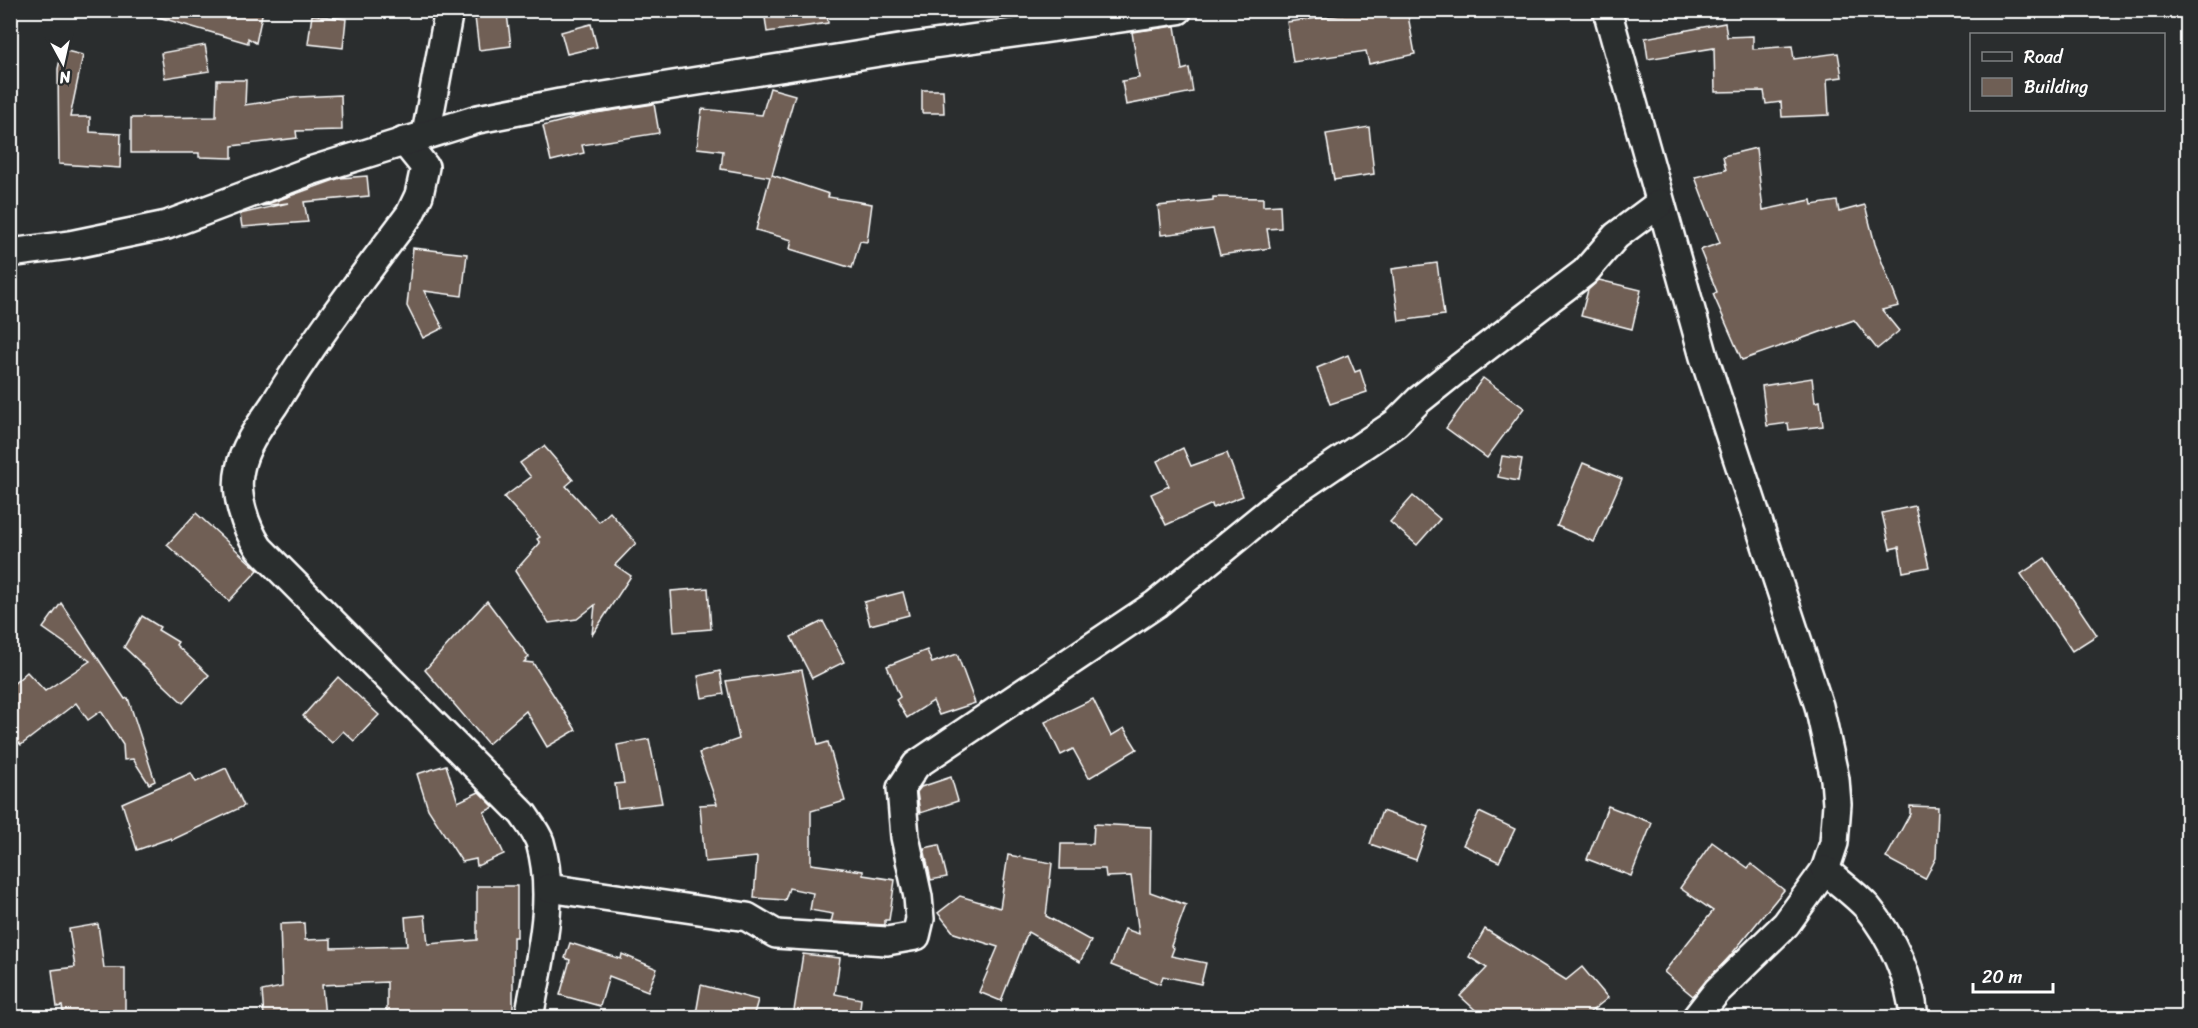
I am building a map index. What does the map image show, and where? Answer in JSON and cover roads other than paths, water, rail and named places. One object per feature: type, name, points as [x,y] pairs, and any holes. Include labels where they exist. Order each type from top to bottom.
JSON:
[{"type":"street","points":[[449,10],[415,138],[425,167],[419,195],[410,214],[301,361],[264,420],[243,458],[239,472],[241,501],[250,535],[259,548],[523,814],[539,841],[548,888],[547,919],[529,1017]]},
{"type":"street","points":[[10,253],[70,245],[167,225],[310,171],[478,119],[560,103],[905,48],[1178,10]]},
{"type":"street","points":[[1607,10],[1704,357],[1828,737],[1837,804],[1834,843],[1825,870],[1786,924],[1717,991],[1696,1017]]},
{"type":"street","points":[[548,888],[747,917],[776,934],[887,941],[916,936],[920,919],[918,897],[904,837],[901,788],[916,765],[1156,604],[1288,496],[1396,423],[1419,400],[1459,368],[1585,272],[1616,236],[1660,203]]},
{"type":"street","points":[[1825,870],[1866,907],[1890,941],[1912,996],[1914,1017]]}]
